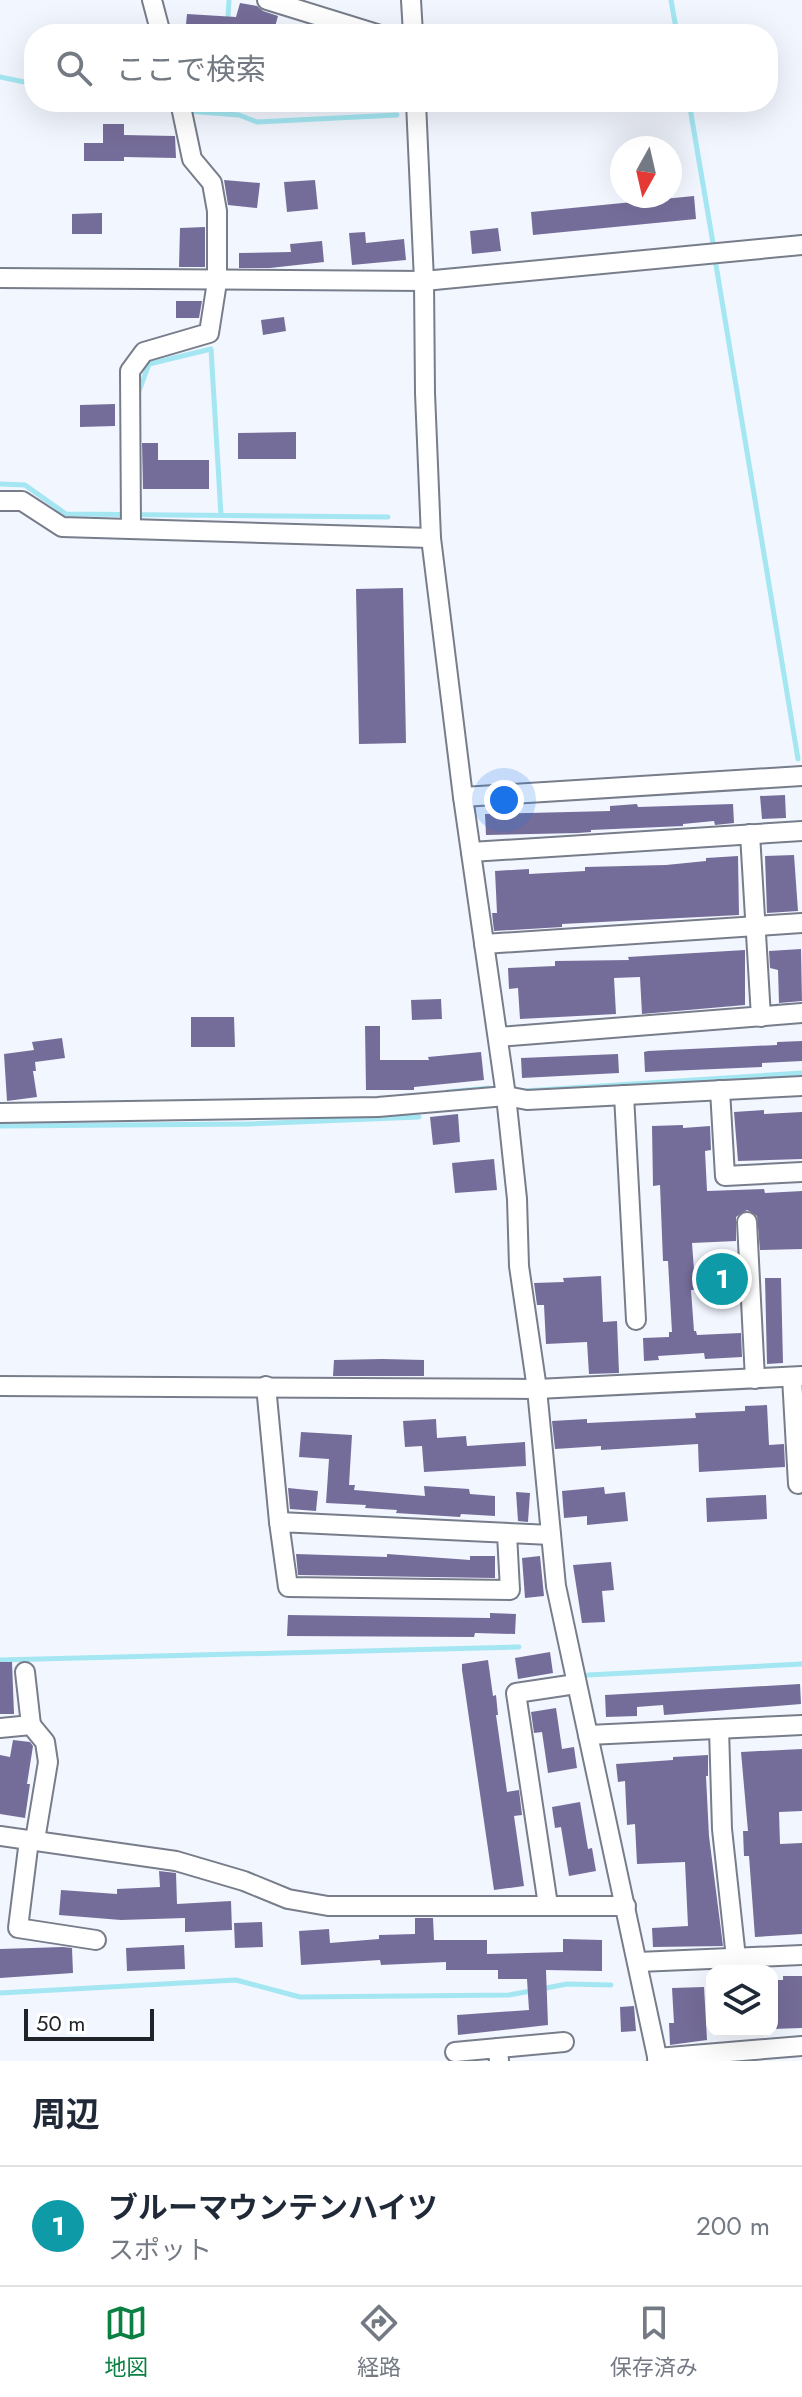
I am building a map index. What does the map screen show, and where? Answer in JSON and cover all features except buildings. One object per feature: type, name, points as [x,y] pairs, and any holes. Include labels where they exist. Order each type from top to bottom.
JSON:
[{"type":"street","points":[[152,0],[158,24]]},
{"type":"street","points":[[267,0],[345,24]]},
{"type":"street","points":[[411,0],[412,24]]},
{"type":"street","points":[[131,529],[130,371],[144,352],[209,333],[217,282],[217,211],[212,183],[192,159],[182,112]]},
{"type":"street","points":[[416,112],[431,538],[463,797],[506,1096],[517,1199],[519,1266],[537,1389],[556,1586],[657,2059],[802,2046]]},
{"type":"street","points":[[0,278],[217,282],[424,281],[802,245]]},
{"type":"street","points":[[0,501],[22,501],[62,527],[431,538]]},
{"type":"street","points":[[463,797],[802,776]]},
{"type":"street","points":[[471,852],[802,831]]},
{"type":"street","points":[[750,834],[761,1017]]},
{"type":"street","points":[[484,944],[802,923]]},
{"type":"street","points":[[498,1037],[802,1013]]},
{"type":"street","points":[[0,1113],[378,1107],[506,1096],[527,1100],[802,1086]]},
{"type":"street","points":[[720,1090],[725,1176],[802,1172]]},
{"type":"street","points":[[624,1095],[636,1320]]},
{"type":"street","points":[[747,1222],[755,1379]]},
{"type":"street","points":[[0,1386],[537,1389],[797,1377],[798,1484]]},
{"type":"street","points":[[266,1386],[288,1587],[510,1590],[507,1534]]},
{"type":"street","points":[[279,1522],[551,1535]]},
{"type":"street","points":[[25,1672],[31,1725],[45,1742],[48,1762],[18,1928],[96,1940]]},
{"type":"street","points":[[548,1905],[516,1693],[576,1684]]},
{"type":"street","points":[[0,1728],[31,1725]]},
{"type":"street","points":[[588,1735],[802,1725]]},
{"type":"street","points":[[719,1729],[722,1829],[736,1958]]},
{"type":"street","points":[[0,1836],[176,1861],[244,1881],[288,1899],[328,1906],[626,1906]]},
{"type":"street","points":[[638,1962],[802,1955]]},
{"type":"street","points":[[455,2052],[498,2054],[564,2042]]},
{"type":"waterway","points":[[228,24],[229,0]]},
{"type":"waterway","points":[[671,0],[675,24]]},
{"type":"waterway","points":[[0,77],[24,82]]},
{"type":"waterway","points":[[200,112],[239,115],[257,122],[397,115]]},
{"type":"waterway","points":[[691,112],[714,249]]},
{"type":"waterway","points":[[715,259],[798,759]]},
{"type":"waterway","points":[[137,396],[149,364],[211,349],[221,515]]},
{"type":"waterway","points":[[0,484],[25,485],[66,514],[388,517]]},
{"type":"waterway","points":[[524,1091],[802,1073]]},
{"type":"waterway","points":[[448,1092],[489,1088]]},
{"type":"waterway","points":[[0,1126],[247,1124],[419,1117]]},
{"type":"waterway","points":[[0,1660],[519,1647]]},
{"type":"waterway","points":[[588,1675],[802,1664]]},
{"type":"waterway","points":[[0,1993],[236,1980],[300,1997],[509,1995],[531,1991]]},
{"type":"waterway","points":[[541,1989],[567,1984],[611,1985]]},
{"type":"place","name":"ブルーマウンテンハイツ","points":[[722,1279]]}]
